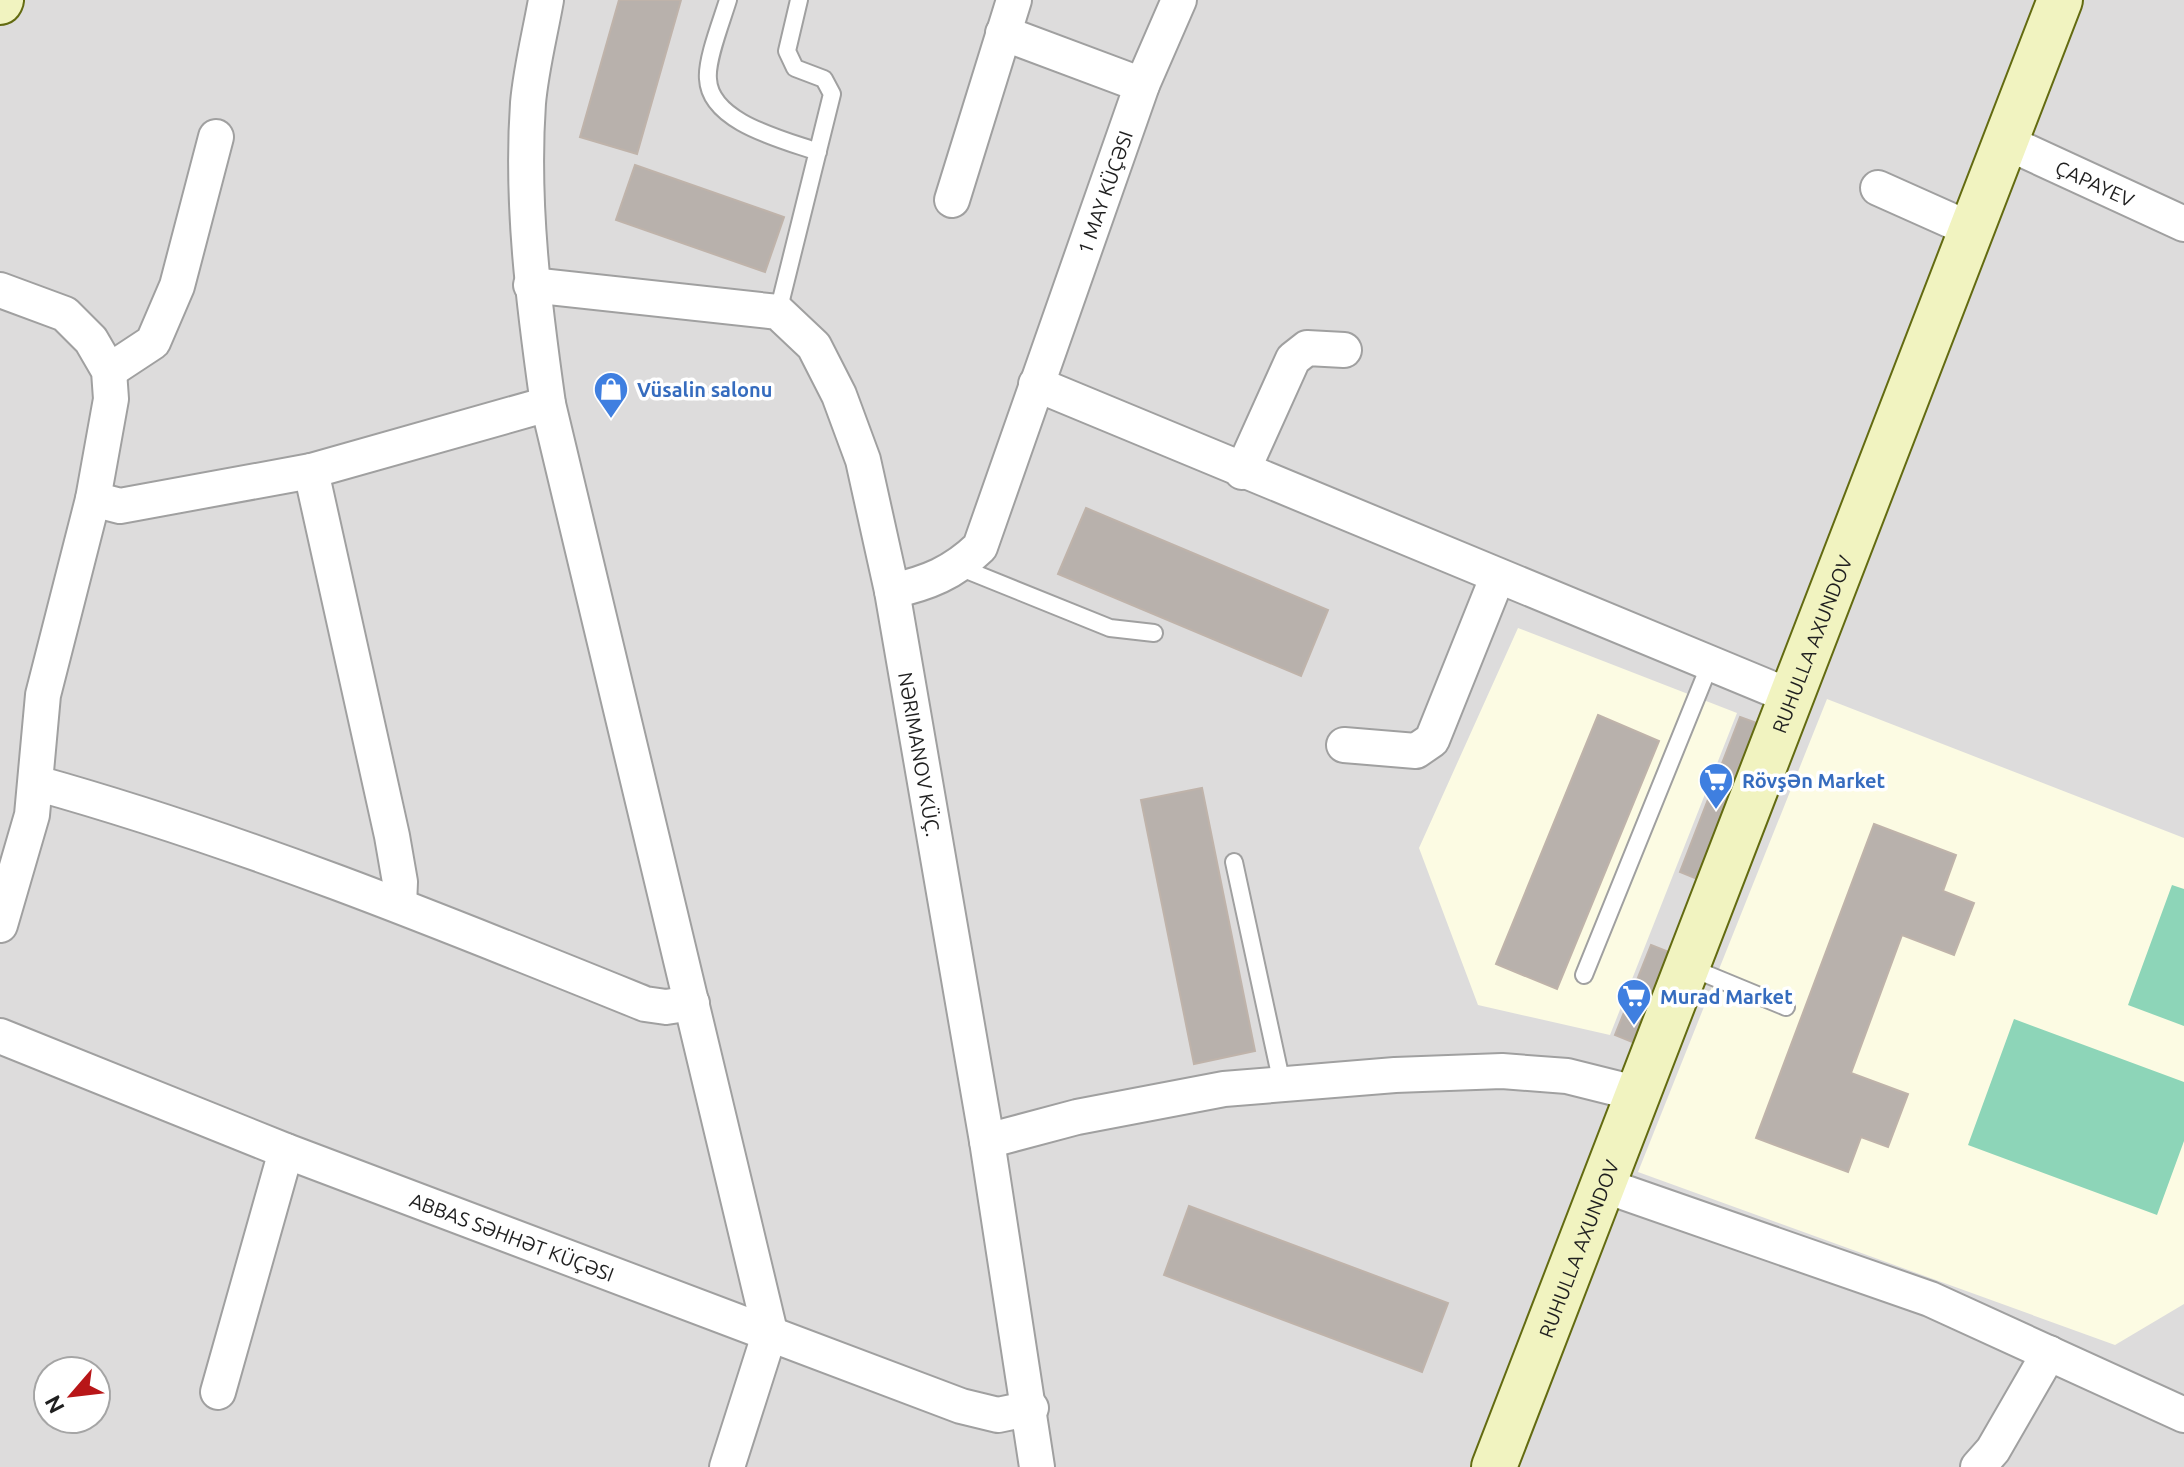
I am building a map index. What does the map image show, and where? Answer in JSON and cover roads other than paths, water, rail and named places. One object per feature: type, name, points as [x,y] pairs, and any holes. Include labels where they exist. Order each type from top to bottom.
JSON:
[{"type":"street","points":[[546,0],[528,102],[531,285],[548,404],[770,1332],[727,1467]]},
{"type":"street","points":[[952,200],[1014,0]]},
{"type":"street","name":"1 MAY KÜÇƏSI","points":[[959,567],[980,547],[1142,85],[1179,0]]},
{"type":"street","name":"RUHULLA AXUNDOV","points":[[1494,1467],[1794,698],[2060,0]]},
{"type":"street","points":[[1003,33],[1142,85]]},
{"type":"street","points":[[109,371],[153,342],[177,286],[216,137]]},
{"type":"street","name":"ÇAPAYEV","points":[[2006,142],[2184,224]]},
{"type":"street","points":[[1878,188],[1972,230]]},
{"type":"street","points":[[531,285],[778,312]]},
{"type":"street","points":[[0,290],[65,314],[91,340],[109,371],[111,399],[93,499],[43,695],[37,733],[36,783],[21,863],[0,925]]},
{"type":"street","name":"NƏRIMANOV KÜÇ.","points":[[778,312],[814,346],[839,395],[863,460],[892,591],[987,1141],[1031,1408],[1037,1467]]},
{"type":"street","points":[[1242,472],[1293,359],[1307,348],[1344,350]]},
{"type":"street","points":[[1036,384],[1497,578],[1794,698]]},
{"type":"street","points":[[93,499],[120,506],[311,471],[548,404]]},
{"type":"street","points":[[311,471],[392,836],[400,882],[399,905]]},
{"type":"street","points":[[892,591],[933,581],[959,567]]},
{"type":"street","points":[[1344,745],[1416,751],[1432,740],[1497,578]]},
{"type":"street","points":[[36,783],[109,803],[399,905],[645,1004],[666,1007],[692,1003]]},
{"type":"street","name":"ABBAS SƏHHƏT KÜÇƏSI","points":[[0,1036],[286,1151],[961,1406],[998,1415],[1031,1408]]},
{"type":"street","points":[[987,1141],[1154,1101],[1224,1089],[1282,1084],[1502,1071],[1567,1076],[1639,1094]]},
{"type":"street","points":[[218,1392],[286,1151]]},
{"type":"street","points":[[1603,1185],[1857,1271],[1930,1299],[2184,1415]]},
{"type":"street","points":[[1978,1467],[1993,1450],[2049,1353]]},
{"type":"lane","points":[[728,0],[707,79],[712,95],[726,112],[741,123],[818,152]]},
{"type":"lane","points":[[778,312],[832,94],[824,79],[795,68],[787,51],[799,0]]},
{"type":"lane","points":[[959,567],[1110,628],[1154,633]]},
{"type":"lane","points":[[1584,975],[1710,664]]},
{"type":"lane","points":[[1234,862],[1282,1084]]},
{"type":"lane","points":[[1689,967],[1786,1007]]},
{"type":"place","name":"Vüsalin salonu","points":[[611,420]]},
{"type":"place","name":"Rövşən Market","points":[[1716,811]]},
{"type":"place","name":"Murad Market","points":[[1634,1027]]}]
